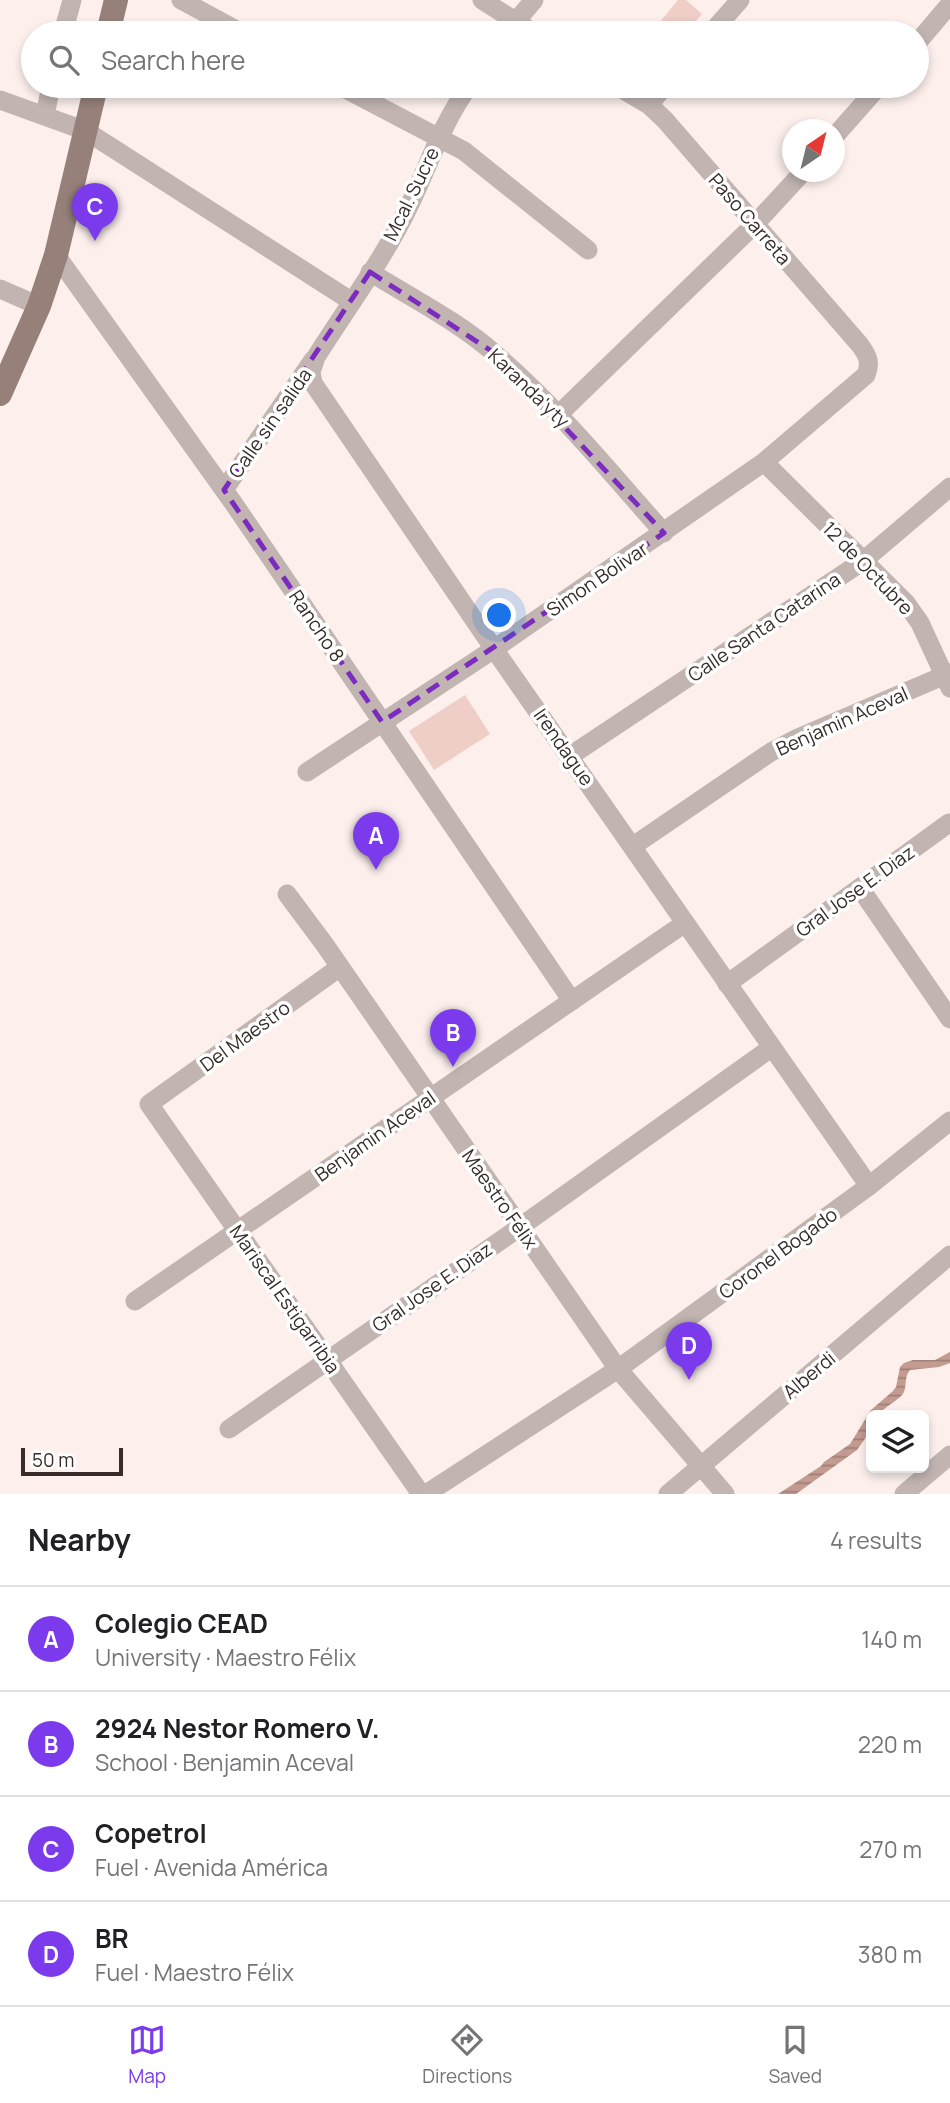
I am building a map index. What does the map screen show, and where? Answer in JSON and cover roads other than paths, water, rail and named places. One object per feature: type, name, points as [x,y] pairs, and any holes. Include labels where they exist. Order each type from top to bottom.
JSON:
[{"type":"main road","points":[[111,21],[116,0]]},
{"type":"main road","points":[[0,394],[39,306],[56,255],[93,98]]},
{"type":"street","points":[[66,21],[72,0]]},
{"type":"street","points":[[181,0],[220,21]]},
{"type":"street","points":[[482,0],[505,21]]},
{"type":"street","points":[[516,21],[534,0]]},
{"type":"street","points":[[722,21],[740,0]]},
{"type":"street","points":[[929,29],[950,4]]},
{"type":"street","points":[[45,116],[49,98]]},
{"type":"street","points":[[363,98],[464,151],[588,250]]},
{"type":"street","name":"Mcal. Sucre","points":[[351,301],[409,208],[439,137],[461,98]]},
{"type":"street","name":"Paso Carreta","points":[[637,98],[665,120],[860,345],[870,365]]},
{"type":"street","points":[[649,105],[655,98]]},
{"type":"street","points":[[845,125],[869,98]]},
{"type":"street","points":[[0,100],[86,131],[351,301],[316,357]]},
{"type":"street","points":[[558,415],[755,224],[794,182]]},
{"type":"street","name":"Rancho 8","points":[[56,255],[224,490],[572,1000]]},
{"type":"street","name":"Karanda'yty","points":[[370,272],[477,339],[496,354],[558,415],[664,533]]},
{"type":"street","points":[[0,289],[39,306]]},
{"type":"street","name":"Calle sin salida","points":[[224,490],[316,357]]},
{"type":"street","name":"Irendague","points":[[316,357],[311,372],[313,383],[324,400],[494,649],[869,1186]]},
{"type":"street","name":"Simon Bolivar","points":[[307,772],[494,649],[764,462],[859,383],[870,365]]},
{"type":"street","name":"12 de Octubre","points":[[764,462],[906,603],[920,623],[948,679]]},
{"type":"street","name":"Calle Santa Catarina","points":[[570,756],[863,561],[950,487]]},
{"type":"street","name":"Benjamin Aceval","points":[[633,846],[771,752],[798,738],[948,679]]},
{"type":"street","name":"Gral Jose E. Diaz","points":[[727,984],[949,823]]},
{"type":"street","points":[[860,888],[950,1019]]},
{"type":"street","name":"Maestro Félix","points":[[287,894],[618,1369],[725,1494]]},
{"type":"street","name":"Benjamin Aceval","points":[[135,1301],[685,923]]},
{"type":"street","name":"Del Maestro","points":[[149,1104],[340,967]]},
{"type":"street","name":"Gral Jose E. Diaz","points":[[229,1429],[771,1048]]},
{"type":"street","name":"Mariscal Estigarribia","points":[[149,1104],[423,1494]]},
{"type":"street","name":"Coronel Bogado","points":[[423,1494],[618,1369],[869,1186],[950,1121]]},
{"type":"street","name":"Alberdi","points":[[668,1494],[950,1255]]},
{"type":"street","points":[[904,1494],[950,1455]]},
{"type":"place","name":"Copetrol","points":[[95,241]]},
{"type":"place","name":"Colegio CEAD","points":[[376,870]]},
{"type":"place","name":"2924 Nestor Romero V.","points":[[453,1067]]},
{"type":"place","name":"BR","points":[[689,1380]]}]
